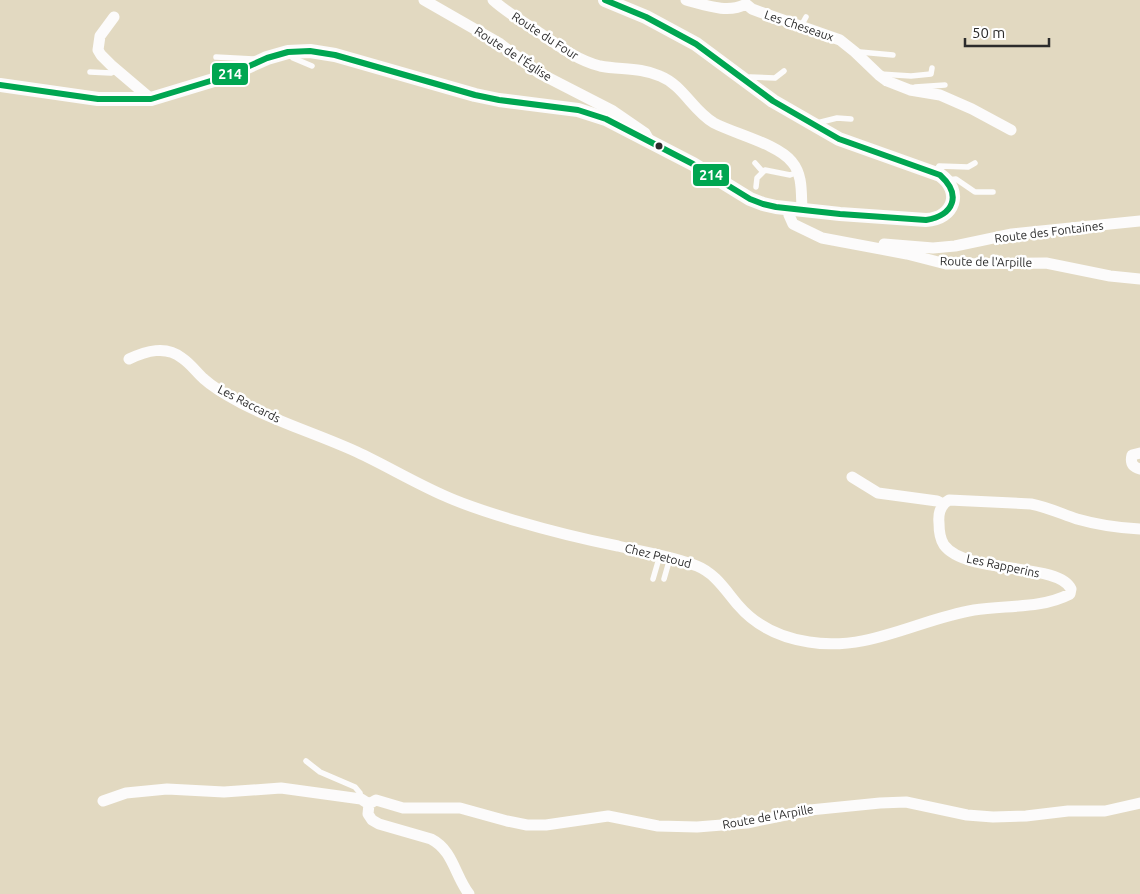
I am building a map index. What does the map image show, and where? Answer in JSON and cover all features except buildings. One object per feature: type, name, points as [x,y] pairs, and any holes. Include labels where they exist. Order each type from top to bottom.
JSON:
[{"type":"street","name":"Route de l'Église","points":[[424,0],[498,43],[539,73],[613,111],[645,133],[649,142]]},
{"type":"street","name":"Route du Four","points":[[493,0],[575,56],[602,66],[637,69],[660,76],[669,81],[713,122],[778,150],[791,160],[798,172]]},
{"type":"street","points":[[0,85],[98,99],[151,99],[227,76],[288,52],[326,53],[486,98],[578,110],[606,119],[693,164],[750,199],[763,204],[840,214],[934,220],[946,213],[951,206],[951,186],[947,180],[934,172],[856,146],[814,126],[773,101],[696,44],[646,17],[605,0]]},
{"type":"street","name":"Les Cheseaux","points":[[688,0],[713,8],[734,8],[745,2],[752,9],[803,22],[840,40],[879,76],[894,84],[910,90],[940,95],[972,108],[1011,130]]},
{"type":"street","points":[[114,16],[102,31],[98,46],[101,55],[151,99]]},
{"type":"street","points":[[795,209],[801,182],[798,172]]},
{"type":"street","name":"Route de l'Arpille","points":[[795,209],[789,215],[793,224],[822,238],[907,254],[946,264],[1046,263],[1110,276],[1140,278]]},
{"type":"street","name":"Route des Fontaines","points":[[869,248],[885,243],[933,248],[955,246],[1012,234],[1140,221]]},
{"type":"street","name":"Les Raccards","points":[[129,359],[144,351],[167,351],[176,354],[188,363],[204,380],[222,393],[252,409],[293,426]]},
{"type":"street","name":"Chez Petoud","points":[[293,426],[358,453],[444,496],[483,511],[590,540],[665,556],[695,565],[706,572],[723,588],[746,614],[771,631],[788,638],[813,643],[849,643],[872,640],[969,611],[1010,608],[1044,602],[1065,597],[1072,592]]},
{"type":"street","points":[[1140,453],[1133,454],[1131,457],[1133,464],[1140,469]]},
{"type":"street","points":[[852,477],[878,492],[937,501],[943,504],[949,500],[1031,504],[1110,527],[1140,529]]},
{"type":"street","name":"Les Rapperins","points":[[943,504],[939,516],[941,540],[954,554],[988,564],[1052,577],[1066,582],[1072,592]]},
{"type":"street","name":"Route de l'Arpille","points":[[103,802],[126,793],[167,789],[224,792],[281,788],[365,801],[376,800],[403,808],[460,808],[507,822],[535,826],[608,816],[658,826],[697,827],[739,824],[810,810],[880,803],[906,802],[967,815],[993,817],[1026,816],[1068,811],[1105,812],[1140,803]]},
{"type":"street","points":[[365,801],[368,814],[375,822],[431,838],[439,843],[450,857],[469,894]]},
{"type":"lane","points":[[288,52],[293,58],[312,66]]},
{"type":"lane","points":[[857,54],[860,52],[893,55]]},
{"type":"lane","points":[[216,57],[253,59],[259,62]]},
{"type":"lane","points":[[879,76],[881,73],[911,76],[932,74],[932,68]]},
{"type":"lane","points":[[90,72],[110,73],[117,70]]},
{"type":"lane","points":[[746,81],[750,77],[775,78],[784,71]]},
{"type":"lane","points":[[910,90],[912,87],[945,85]]},
{"type":"lane","points":[[814,126],[820,121],[836,118],[851,119]]},
{"type":"lane","points":[[755,163],[762,171]]},
{"type":"lane","points":[[934,172],[940,166],[968,167],[974,163]]},
{"type":"lane","points":[[756,187],[757,178],[762,171],[770,170],[790,175],[798,172]]},
{"type":"lane","points":[[947,180],[956,179],[975,192],[994,192]]},
{"type":"lane","points":[[653,579],[665,556]]},
{"type":"lane","points":[[664,579],[665,556]]},
{"type":"lane","points":[[306,761],[320,772],[355,786],[365,801]]},
{"type":"shaded area","points":[[0,0],[1140,0],[1140,894],[0,894]]},
{"type":"transit line","name":"214","points":[[0,85],[98,99],[151,99],[227,76],[267,58],[288,52],[310,51],[335,55],[475,95],[578,110],[606,119],[693,164],[750,199],[763,204],[840,214],[926,220],[943,214],[949,209],[953,197],[947,182],[940,175],[839,139],[773,101],[696,44],[646,17],[605,0]]}]
